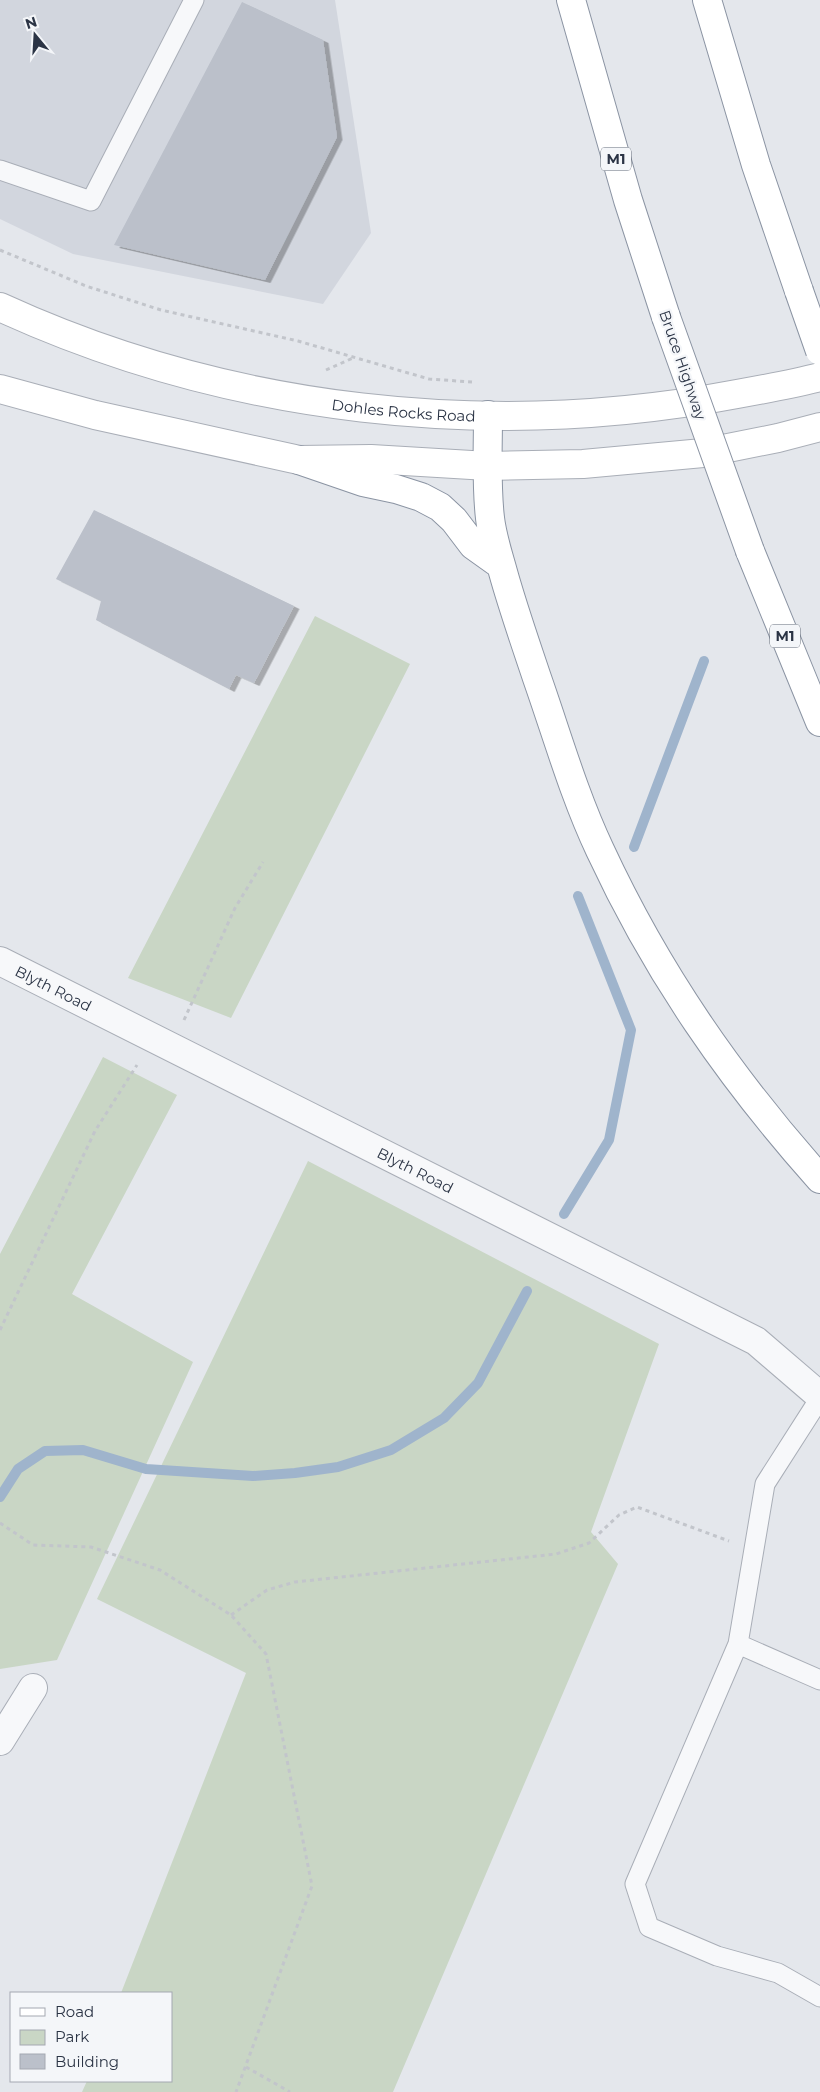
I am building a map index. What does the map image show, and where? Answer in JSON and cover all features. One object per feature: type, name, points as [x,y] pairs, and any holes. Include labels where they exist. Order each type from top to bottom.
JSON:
[{"type":"main road","name":"Bruce Highway","points":[[571,0],[628,200],[666,317],[750,550],[820,722]]},
{"type":"main road","points":[[707,0],[756,165],[820,352]]},
{"type":"main road","name":"Dohles Rocks Road","points":[[0,307],[39,325],[107,351],[174,371],[268,393],[373,409],[488,416],[644,408],[701,401],[820,377]]},
{"type":"main road","points":[[0,389],[95,415],[299,460],[363,482],[412,495],[440,507],[454,520],[473,545],[501,565]]},
{"type":"main road","points":[[488,416],[490,520],[501,565],[513,608],[582,807],[599,848],[628,906],[686,1007],[723,1062],[794,1150],[820,1179]]},
{"type":"main road","points":[[299,460],[371,459],[488,466],[583,464],[703,453],[778,438],[820,427]]},
{"type":"street","name":"Blyth Road","points":[[0,962],[756,1341],[820,1397]]},
{"type":"street","points":[[1,1736],[33,1688]]},
{"type":"lane","points":[[0,170],[91,201],[194,0]]},
{"type":"lane","points":[[820,1397],[765,1484],[738,1644],[635,1884],[649,1927],[717,1956],[778,1973],[820,1997]]},
{"type":"lane","points":[[738,1644],[820,1680]]},
{"type":"path","points":[[0,250],[86,286],[161,310],[298,341],[429,379],[476,382]]},
{"type":"path","points":[[0,1330],[95,1131],[131,1077],[162,1043],[235,908],[263,862]]},
{"type":"path","points":[[231,1615],[267,1590],[294,1582],[556,1554],[589,1543],[619,1515],[637,1507],[754,1550]]},
{"type":"path","points":[[0,1523],[33,1545],[91,1547],[160,1570],[231,1615],[266,1654],[312,1886],[236,2092]]},
{"type":"path","points":[[246,2067],[290,2092]]},
{"type":"shaded area","points":[[0,0],[335,0],[371,233],[323,304],[73,254],[0,219]]},
{"type":"green space","points":[[315,616],[410,664],[231,1018],[128,978]]},
{"type":"green space","points":[[103,1057],[177,1095],[72,1294],[193,1362],[57,1660],[0,1669],[0,1254]]},
{"type":"green space","points":[[308,1161],[659,1344],[591,1532],[618,1564],[393,2092],[82,2092],[87,2082],[172,2082],[172,1992],[121,1992],[246,1673],[97,1599]]},
{"type":"building","points":[[242,2],[323,40],[337,137],[265,280],[114,245]]},
{"type":"building","points":[[94,510],[294,606],[254,683],[236,675],[229,689],[96,620],[101,601],[56,579]]},
{"type":"waterway","points":[[634,847],[704,661]]},
{"type":"waterway","points":[[564,1214],[609,1140],[631,1030],[578,896]]},
{"type":"waterway","points":[[0,1497],[18,1469],[45,1451],[83,1450],[146,1469],[253,1476],[338,1467],[391,1450],[444,1418],[478,1383],[527,1291]]}]
